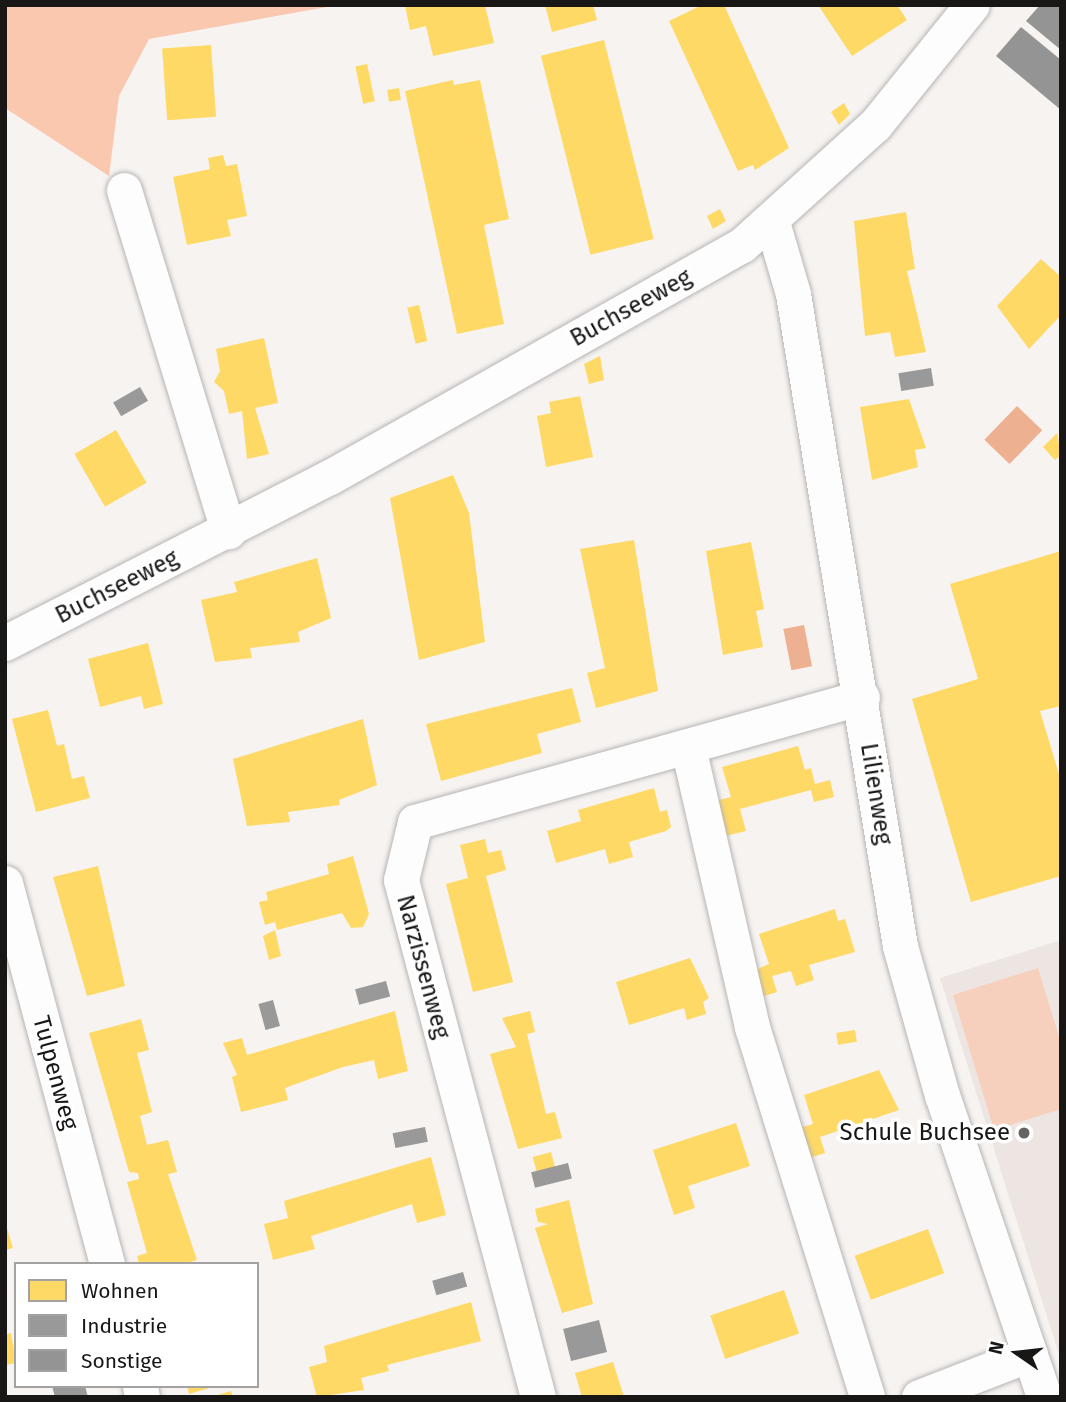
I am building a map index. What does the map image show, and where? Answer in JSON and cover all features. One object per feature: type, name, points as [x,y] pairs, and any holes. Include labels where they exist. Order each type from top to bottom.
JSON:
[{"type":"street","name":"Buchseeweg","points":[[5,643],[228,531],[772,222],[875,125],[972,5]]},
{"type":"street","points":[[124,190],[228,531]]},
{"type":"street","name":"Lilienweg","points":[[772,222],[793,294],[911,988],[1044,1397]]},
{"type":"street","name":"Narzissenweg","points":[[538,1397],[401,880],[415,822],[862,697]]},
{"type":"street","points":[[688,747],[752,1027],[867,1397]]},
{"type":"street","name":"Tulpenweg","points":[[5,883],[106,1262]]},
{"type":"street","points":[[919,1397],[1030,1354]]},
{"type":"shaded area","points":[[5,5],[338,5],[149,39],[119,96],[109,176],[5,108]]},
{"type":"shaded area","points":[[1017,406],[1042,430],[1010,464],[984,440]]},
{"type":"shaded area","points":[[804,625],[812,666],[791,670],[783,629]]},
{"type":"shaded area","name":"Schule Buchsee","points":[[1061,940],[1061,1361],[940,978]]},
{"type":"shaded area","points":[[1038,968],[1061,1043],[1061,1109],[994,1130],[953,995]]},
{"type":"building: Wohnen","points":[[405,5],[485,5],[494,43],[433,56],[426,26],[410,30]]},
{"type":"building: Wohnen","points":[[545,5],[593,5],[597,20],[552,32]]},
{"type":"building: Wohnen","points":[[702,5],[724,5],[789,148],[755,170],[753,165],[738,171],[669,21]]},
{"type":"building: Wohnen","points":[[818,5],[897,5],[907,20],[852,56]]},
{"type":"building: Wohnen","points":[[604,40],[654,239],[591,255],[541,56]]},
{"type":"building: Wohnen","points":[[211,45],[216,117],[167,120],[162,48]]},
{"type":"building: Wohnen","points":[[367,64],[375,101],[363,104],[355,66]]},
{"type":"building: Wohnen","points":[[453,80],[454,85],[480,80],[509,219],[484,225],[504,324],[457,334],[405,91]]},
{"type":"building: Wohnen","points":[[399,88],[401,100],[389,102],[387,90]]},
{"type":"building: Wohnen","points":[[844,103],[850,114],[839,125],[831,112]]},
{"type":"building: Wohnen","points":[[223,155],[226,166],[237,164],[247,216],[227,220],[231,236],[187,245],[173,177],[210,169],[208,158]]},
{"type":"building: Wohnen","points":[[720,209],[726,221],[713,229],[707,216]]},
{"type":"building: Wohnen","points":[[906,212],[915,269],[907,271],[926,352],[895,357],[890,332],[865,336],[854,221]]},
{"type":"building: Wohnen","points":[[1041,259],[1061,277],[1061,315],[1029,349],[997,306]]},
{"type":"building: Wohnen","points":[[419,305],[427,341],[416,344],[407,308]]},
{"type":"building: Wohnen","points":[[264,338],[278,403],[255,408],[269,454],[247,459],[242,411],[229,414],[224,391],[214,382],[220,371],[216,349]]},
{"type":"building: Wohnen","points":[[600,356],[604,380],[589,384],[584,364]]},
{"type":"building: Wohnen","points":[[580,396],[593,457],[546,467],[537,416],[551,413],[549,402]]},
{"type":"building: Wohnen","points":[[909,399],[926,448],[915,450],[918,467],[872,480],[860,407]]},
{"type":"building: Wohnen","points":[[116,430],[146,483],[105,507],[74,454]]},
{"type":"building: Wohnen","points":[[1057,433],[1061,455],[1055,460],[1043,447]]},
{"type":"building: Wohnen","points":[[453,475],[469,513],[485,642],[419,660],[390,498]]},
{"type":"building: Wohnen","points":[[634,540],[658,691],[596,708],[587,673],[605,668],[580,549]]},
{"type":"building: Wohnen","points":[[751,542],[764,609],[756,611],[763,647],[723,655],[706,551]]},
{"type":"building: Wohnen","points":[[1061,551],[1061,706],[1040,711],[1061,781],[1061,876],[971,902],[912,699],[978,679],[950,584]]},
{"type":"building: Wohnen","points":[[317,558],[331,618],[298,632],[300,642],[250,648],[252,658],[215,662],[201,600],[237,592],[234,582]]},
{"type":"building: Wohnen","points":[[148,643],[163,704],[144,709],[141,696],[100,707],[88,659]]},
{"type":"building: Wohnen","points":[[572,688],[581,722],[537,734],[542,753],[441,781],[426,724]]},
{"type":"building: Wohnen","points":[[48,710],[57,746],[64,744],[72,779],[84,776],[90,798],[36,812],[12,719]]},
{"type":"building: Wohnen","points":[[363,719],[377,785],[339,800],[340,805],[288,812],[290,822],[247,826],[233,759]]},
{"type":"building: Wohnen","points":[[798,746],[805,770],[811,768],[815,784],[830,780],[834,797],[814,802],[811,790],[740,809],[746,831],[725,836],[715,801],[731,797],[722,767]]},
{"type":"building: Wohnen","points":[[654,788],[660,812],[667,810],[671,827],[629,842],[633,857],[609,864],[605,849],[556,863],[547,831],[581,821],[578,810]]},
{"type":"building: Wohnen","points":[[485,839],[488,853],[501,850],[506,870],[486,876],[513,982],[473,992],[446,884],[468,878],[460,845]]},
{"type":"building: Wohnen","points":[[353,856],[369,914],[363,927],[351,928],[342,913],[277,930],[275,922],[265,925],[259,902],[268,900],[266,892],[329,874],[327,864]]},
{"type":"building: Wohnen","points":[[98,866],[125,986],[87,996],[53,877]]},
{"type":"building: Wohnen","points":[[835,909],[838,921],[845,919],[855,952],[809,965],[814,980],[796,986],[791,971],[772,976],[777,992],[761,997],[753,971],[769,964],[759,934]]},
{"type":"building: Wohnen","points":[[275,930],[281,956],[269,960],[263,936]]},
{"type":"building: Wohnen","points":[[690,958],[709,998],[703,1002],[706,1014],[687,1020],[684,1008],[629,1025],[616,982]]},
{"type":"building: Wohnen","points":[[395,1011],[408,1071],[378,1079],[374,1060],[343,1067],[285,1088],[288,1100],[241,1112],[232,1077],[237,1075],[223,1043],[242,1038],[247,1055]]},
{"type":"building: Wohnen","points":[[530,1011],[535,1032],[527,1034],[546,1114],[555,1112],[562,1138],[518,1149],[490,1054],[516,1047],[502,1018]]},
{"type":"building: Wohnen","points":[[141,1019],[149,1050],[137,1053],[152,1112],[140,1116],[147,1145],[168,1140],[177,1172],[168,1174],[197,1260],[138,1262],[137,1256],[147,1253],[127,1182],[139,1179],[138,1173],[129,1172],[89,1033]]},
{"type":"building: Wohnen","points":[[855,1030],[857,1042],[838,1045],[836,1033]]},
{"type":"building: Wohnen","points":[[879,1070],[899,1110],[820,1137],[825,1153],[806,1159],[796,1129],[813,1124],[804,1095]]},
{"type":"building: Wohnen","points":[[736,1123],[750,1166],[688,1186],[695,1208],[674,1215],[653,1150]]},
{"type":"building: Wohnen","points":[[551,1152],[555,1167],[537,1172],[533,1157]]},
{"type":"building: Wohnen","points":[[431,1157],[446,1215],[417,1223],[412,1204],[311,1236],[315,1249],[273,1260],[264,1224],[288,1218],[284,1201]]},
{"type":"building: Wohnen","points":[[569,1200],[593,1304],[562,1313],[535,1228],[548,1224],[538,1222],[535,1209]]},
{"type":"building: Wohnen","points":[[5,1222],[13,1248],[5,1250]]},
{"type":"building: Wohnen","points":[[928,1229],[944,1273],[871,1300],[855,1256]]},
{"type":"building: Wohnen","points":[[784,1290],[799,1333],[725,1359],[710,1315]]},
{"type":"building: Wohnen","points":[[471,1302],[481,1341],[387,1365],[389,1371],[361,1378],[364,1390],[317,1397],[309,1367],[327,1362],[324,1346]]},
{"type":"building: Wohnen","points":[[11,1333],[14,1363],[5,1365],[5,1335]]},
{"type":"building: Wohnen","points":[[613,1362],[624,1397],[582,1397],[575,1373]]},
{"type":"building: Wohnen","points":[[188,1388],[210,1388],[189,1394]]},
{"type":"building: Wohnen","points":[[231,1391],[233,1397],[214,1397],[214,1396]]},
{"type":"building: Industrie","points":[[931,368],[934,386],[901,391],[898,373]]},
{"type":"building: Industrie","points":[[140,387],[148,401],[121,416],[113,403]]},
{"type":"building: Industrie","points":[[386,981],[390,996],[359,1005],[355,989]]},
{"type":"building: Industrie","points":[[273,1000],[280,1026],[265,1030],[259,1004]]},
{"type":"building: Industrie","points":[[425,1127],[428,1142],[395,1148],[393,1133]]},
{"type":"building: Industrie","points":[[568,1163],[572,1179],[535,1188],[531,1172]]},
{"type":"building: Industrie","points":[[463,1272],[467,1286],[436,1295],[432,1281]]},
{"type":"building: Industrie","points":[[599,1320],[607,1352],[571,1361],[563,1329]]},
{"type":"building: Industrie","points":[[53,1388],[86,1388],[88,1397],[55,1397]]},
{"type":"building: Sonstige","points":[[1040,5],[1061,5],[1061,50],[1026,21]]},
{"type":"building: Sonstige","points":[[1021,27],[1061,60],[1061,110],[996,56]]},
{"type":"place","name":"Schule Buchsee","points":[[1024,1133]]}]
